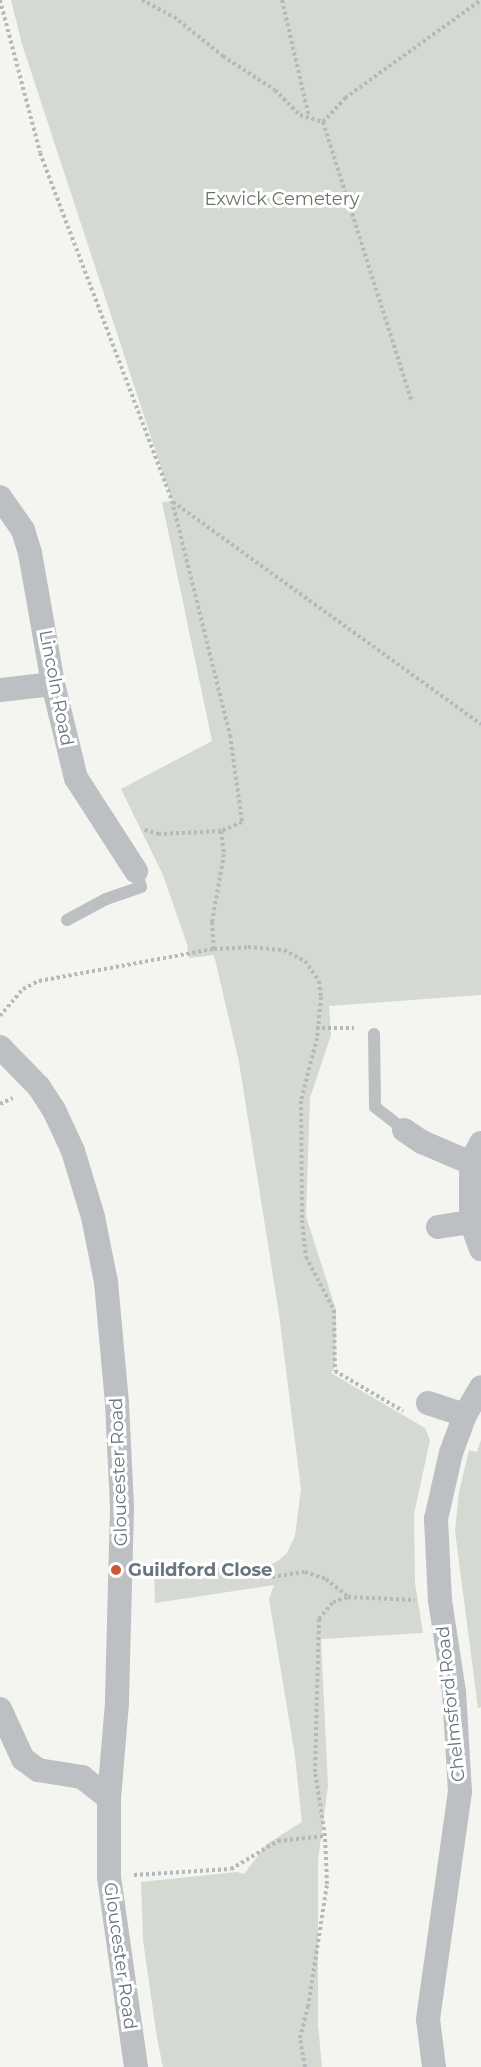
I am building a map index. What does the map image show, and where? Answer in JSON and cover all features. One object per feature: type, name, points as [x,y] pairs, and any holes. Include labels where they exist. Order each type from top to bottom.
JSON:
[{"type":"street","name":"Lincoln Road","points":[[0,497],[23,530],[52,684],[76,778],[136,871]]},
{"type":"street","points":[[0,690],[52,684]]},
{"type":"street","name":"Gloucester Road","points":[[0,1047],[39,1087],[54,1110],[73,1151],[93,1217],[106,1282],[117,1404],[122,1508],[117,1702],[109,1798],[109,1877],[136,2067]]},
{"type":"street","points":[[404,1130],[422,1142],[476,1153],[471,1222],[481,1249]]},
{"type":"street","points":[[438,1227],[471,1222]]},
{"type":"street","name":"Chelmsford Road","points":[[434,2067],[428,2019],[460,1792],[456,1712],[440,1601],[436,1520],[443,1482],[465,1416],[481,1387]]},
{"type":"street","points":[[428,1403],[465,1416]]},
{"type":"street","points":[[0,1709],[23,1759],[38,1770],[82,1777],[109,1798]]},
{"type":"lane","points":[[67,921],[106,899],[141,887],[136,871]]},
{"type":"lane","points":[[374,1034],[375,1107],[404,1130]]},
{"type":"path","points":[[0,0],[40,153],[172,501],[231,746],[242,822],[221,831],[179,833]]},
{"type":"path","points":[[142,0],[174,17],[222,56],[275,90],[300,115],[323,122]]},
{"type":"path","points":[[282,0],[309,118]]},
{"type":"path","points":[[323,122],[345,98],[481,0]]},
{"type":"path","points":[[323,122],[412,402]]},
{"type":"path","points":[[172,501],[481,724]]},
{"type":"path","points":[[214,949],[212,922],[224,854],[221,831]]},
{"type":"path","points":[[0,1016],[24,989],[39,981],[214,949],[248,947],[284,950],[304,961],[319,981],[321,997],[316,1028],[317,1038],[301,1101],[302,1220],[306,1257],[334,1310],[335,1371],[417,1419],[428,1403]]},
{"type":"path","points":[[316,1028],[360,1028]]},
{"type":"path","points":[[272,1576],[305,1572],[326,1579],[348,1597]]},
{"type":"path","points":[[305,2067],[300,2038],[308,2007],[327,1884],[325,1836],[315,1772],[319,1619],[333,1602],[348,1597],[440,1601]]},
{"type":"path","points":[[109,1877],[231,1869],[278,1842],[325,1836]]},
{"type":"green space","name":"Exwick Cemetery","points":[[11,0],[481,0],[481,995],[329,1006],[331,1035],[310,1098],[306,1216],[336,1310],[335,1366],[331,1373],[425,1428],[430,1440],[414,1514],[415,1583],[423,1633],[321,1639],[328,1786],[318,1860],[318,2025],[322,2067],[163,2067],[157,2038],[143,1940],[141,1882],[237,1872],[244,1874],[267,1844],[302,1822],[295,1756],[269,1599],[274,1585],[155,1603],[154,1571],[270,1565],[278,1561],[287,1553],[295,1536],[301,1489],[279,1314],[239,1062],[214,955],[189,958],[187,944],[163,875],[121,789],[212,741],[162,502],[172,501],[22,44]]},
{"type":"green space","points":[[481,1440],[481,1707],[478,1708],[455,1531],[459,1492],[469,1450],[477,1452]]},
{"type":"place","name":"Guildford Close","points":[[116,1570]]}]
